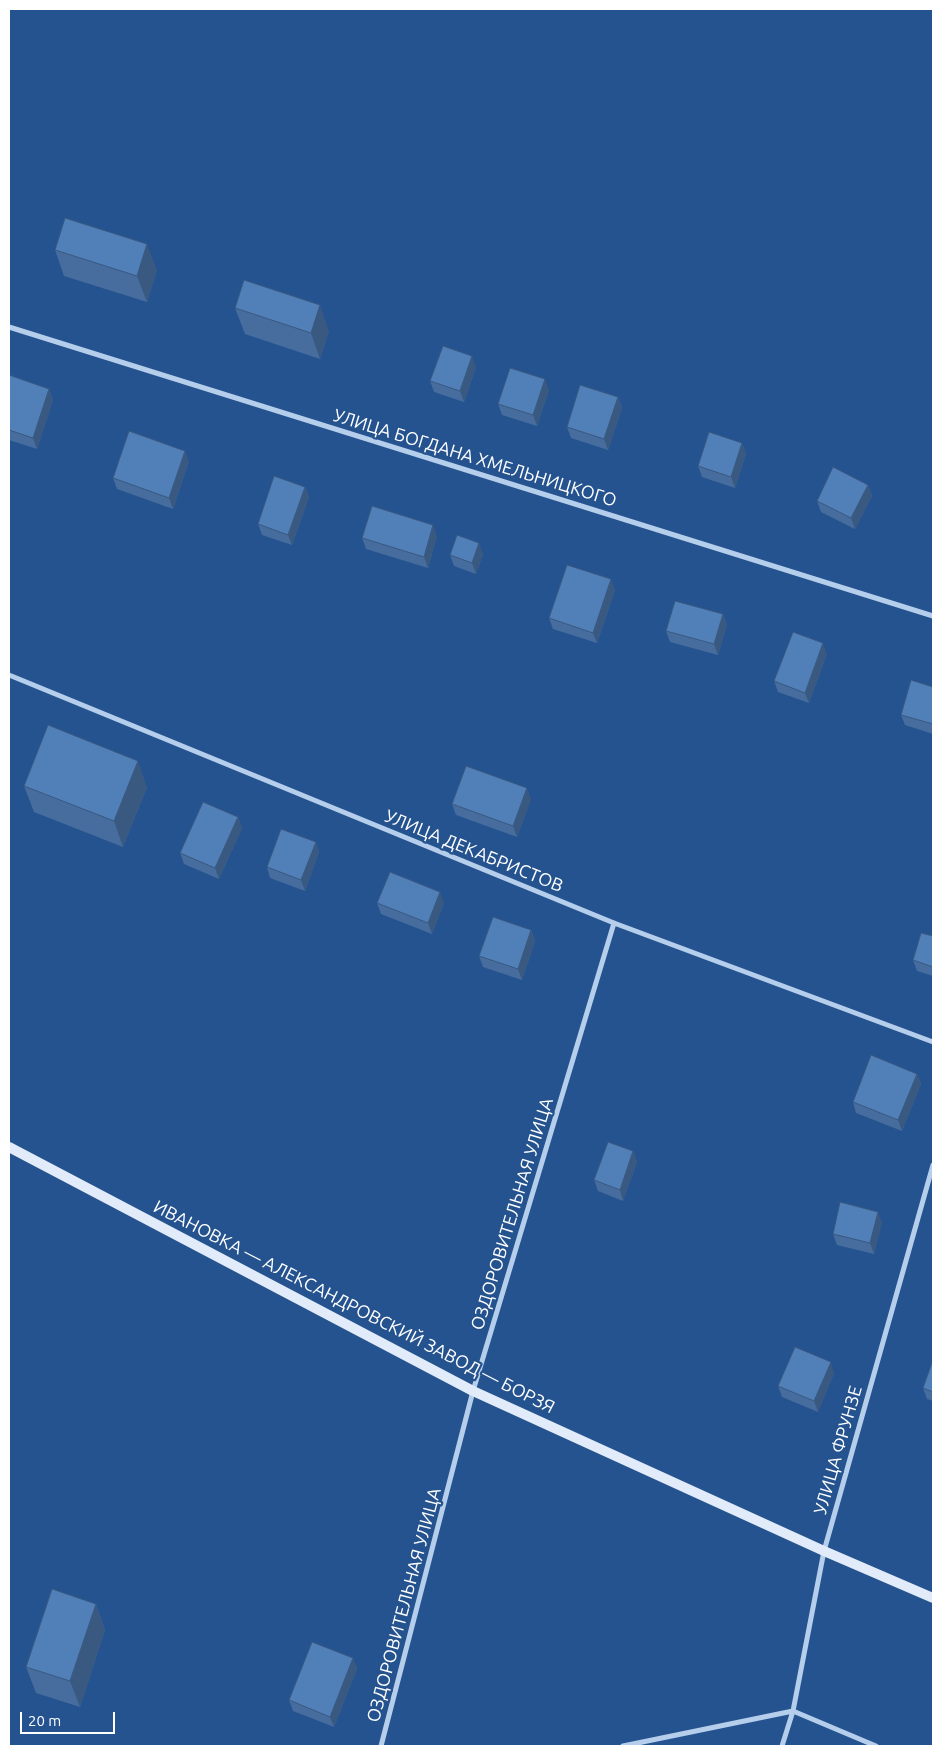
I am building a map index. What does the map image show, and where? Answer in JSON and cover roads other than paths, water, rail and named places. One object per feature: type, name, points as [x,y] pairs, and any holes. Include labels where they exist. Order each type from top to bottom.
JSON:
[{"type":"main road","name":"ИВАНОВКА — АЛЕКСАНДРОВСКИЙ ЗАВОД — БОРЗЯ","points":[[9,1147],[473,1391],[824,1551],[933,1598]]},
{"type":"street","name":"УЛИЦА БОГДАНА ХМЕЛЬНИЦКОГО","points":[[9,328],[933,616]]},
{"type":"street","name":"УЛИЦА ДЕКАБРИСТОВ","points":[[9,675],[614,923],[933,1042]]},
{"type":"street","name":"ОЗДОРОВИТЕЛЬНАЯ УЛИЦА","points":[[381,1746],[473,1391],[614,923]]},
{"type":"street","name":"УЛИЦА ФРУНЗЕ","points":[[782,1746],[793,1711],[824,1551],[933,1165]]},
{"type":"street","points":[[623,1746],[793,1711],[876,1746]]}]
